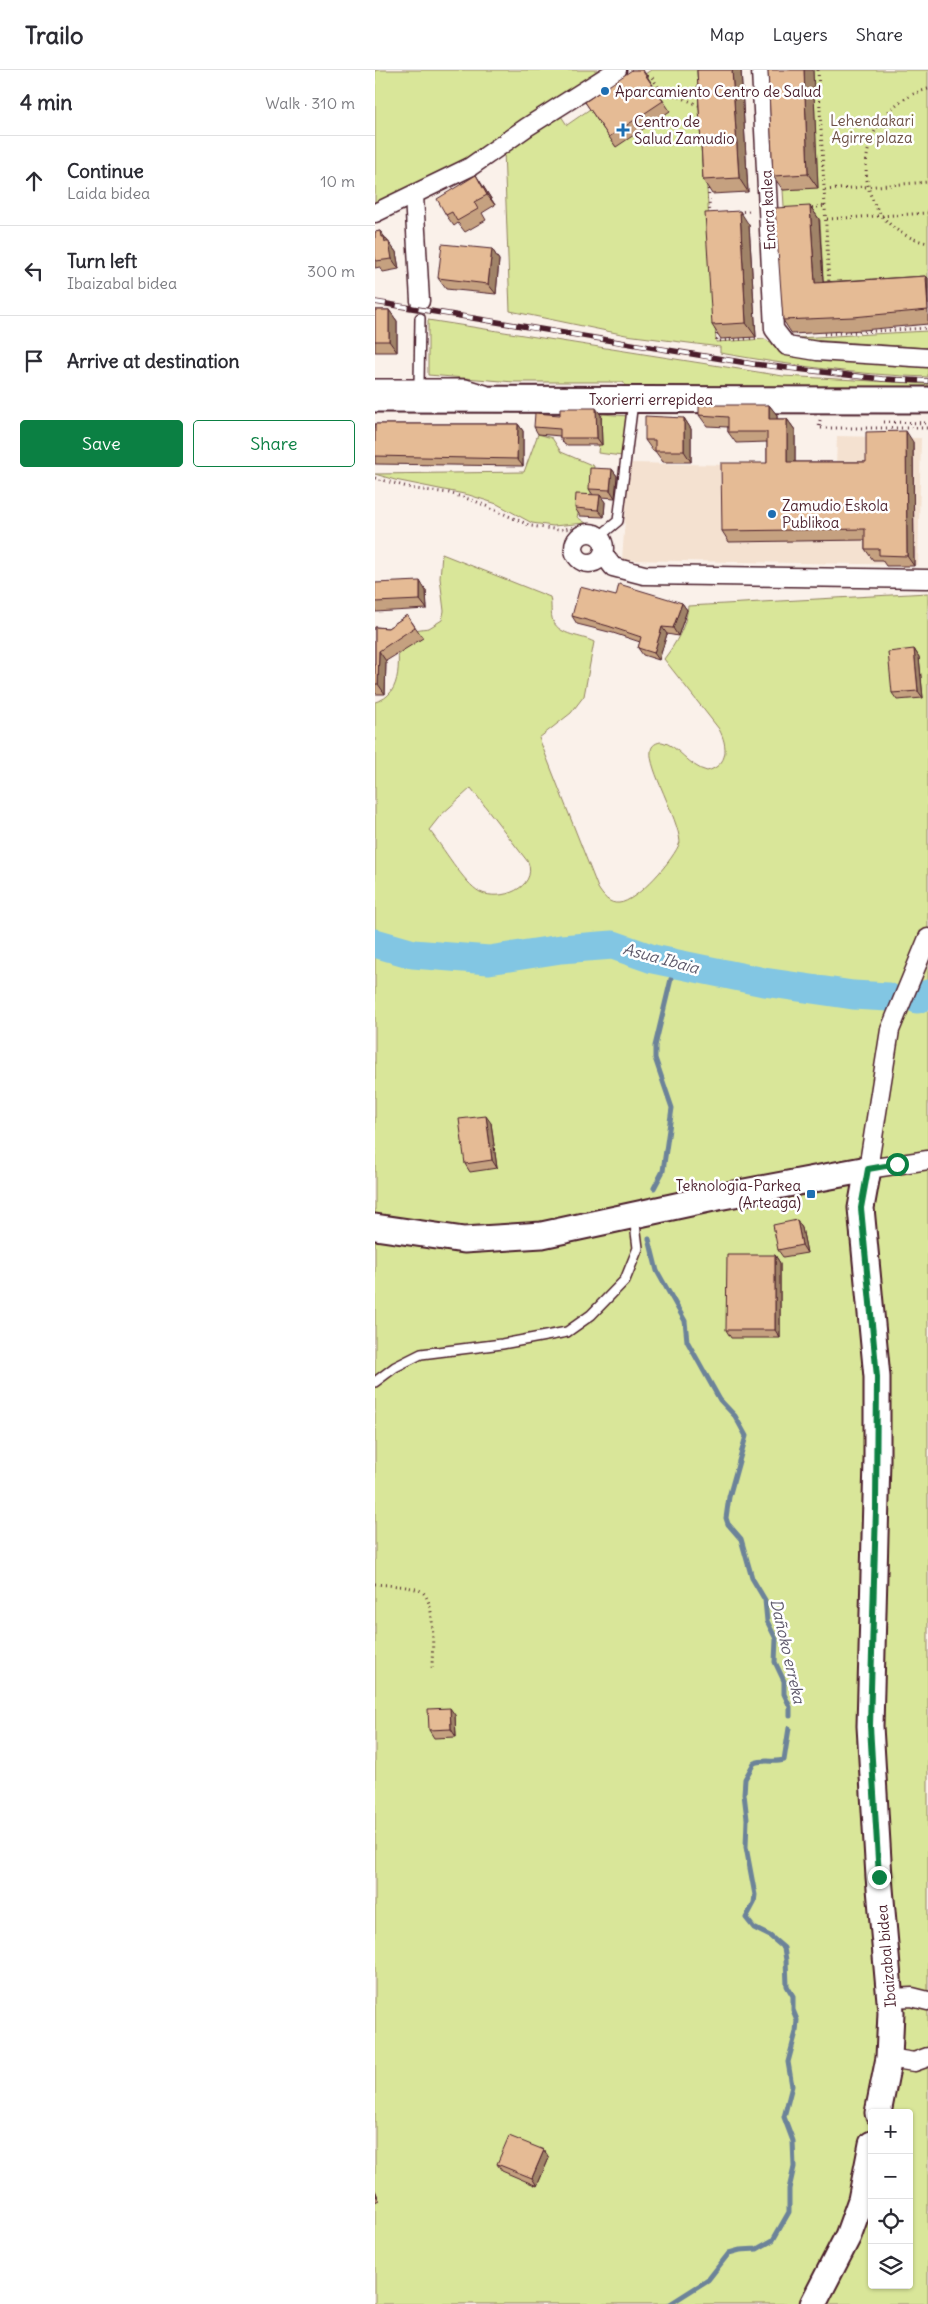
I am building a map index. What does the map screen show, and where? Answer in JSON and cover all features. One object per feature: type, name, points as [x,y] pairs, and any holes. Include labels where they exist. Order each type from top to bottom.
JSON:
[{"type":"street","points":[[375,213],[414,196],[470,167],[527,127],[617,70]]},
{"type":"street","name":"Enara kalea","points":[[761,70],[774,329],[787,346],[817,351],[928,358]]},
{"type":"street","points":[[414,196],[420,310]]},
{"type":"street","name":"Txorierri errepidea","points":[[375,399],[928,400]]},
{"type":"street","points":[[603,554],[613,566],[644,575],[928,579]]},
{"type":"street","points":[[868,1169],[890,1030],[928,938]]},
{"type":"street","points":[[375,1227],[464,1240],[542,1235],[718,1197],[868,1169],[928,1160]]},
{"type":"street","name":"Ibaizabal bidea","points":[[868,1169],[861,1208],[877,1377],[876,1508],[870,1726],[879,1877],[891,1998],[889,2058],[879,2109]]},
{"type":"street","points":[[891,1998],[912,1997],[928,2001]]},
{"type":"street","points":[[889,2058],[913,2062],[928,2057]]},
{"type":"street","points":[[813,2304],[848,2236],[861,2200],[870,2154]]},
{"type":"lane","points":[[419,384],[420,310]]},
{"type":"lane","points":[[375,384],[466,384],[509,399]]},
{"type":"lane","points":[[606,531],[618,521],[634,399]]},
{"type":"lane","points":[[375,1382],[395,1367],[421,1354],[502,1344],[567,1332],[591,1315],[625,1280],[638,1248],[633,1216]]},
{"type":"path","points":[[818,70],[827,219],[829,292]]},
{"type":"path","points":[[638,75],[651,76],[659,88],[702,106]]},
{"type":"path","points":[[928,89],[900,101],[879,122],[867,149],[865,164],[868,188],[883,216],[902,233],[928,243]]},
{"type":"path","points":[[702,97],[703,113]]},
{"type":"path","points":[[707,175],[710,223]]},
{"type":"path","points":[[825,190],[928,182]]},
{"type":"path","points":[[801,208],[826,206]]},
{"type":"path","points":[[734,212],[750,211]]},
{"type":"path","points":[[710,213],[718,213]]},
{"type":"path","points":[[827,219],[928,213]]},
{"type":"path","points":[[716,321],[717,341],[757,338]]},
{"type":"path","points":[[815,334],[928,328]]},
{"type":"path","points":[[829,421],[819,420],[819,428],[928,428]]},
{"type":"path","points":[[878,422],[928,423]]},
{"type":"path","points":[[375,478],[415,489],[449,494],[475,501],[531,526],[560,530],[586,526]]},
{"type":"path","points":[[375,1584],[392,1585],[421,1591],[430,1602],[432,1670]]},
{"type":"shaded area","name":"Zamudio Eskola Publikoa","points":[[837,436],[921,438],[918,565],[622,560],[629,463],[836,467]]},
{"type":"green space","points":[[375,70],[604,70],[431,183],[375,207]]},
{"type":"green space","points":[[651,70],[700,70],[716,342],[765,339],[777,348],[781,346],[928,361],[928,377],[850,372],[772,362],[720,353],[720,347],[626,335],[510,311],[504,150],[559,113],[567,125],[590,109],[616,147],[645,74]]},
{"type":"green space","name":"Lehendakari Agirre plaza","points":[[813,70],[928,70],[928,290],[824,296],[820,220],[785,222],[783,190],[818,187]]},
{"type":"green space","points":[[428,320],[783,376],[928,384],[928,390],[626,386],[623,382],[514,382],[428,375]]},
{"type":"green space","points":[[928,331],[928,348],[797,339],[797,338]]},
{"type":"green space","points":[[602,414],[629,416],[622,456],[598,453]]},
{"type":"green space","points":[[538,434],[552,438],[561,452],[594,466],[590,501],[582,502],[577,517],[586,523],[553,526],[532,523],[497,504],[469,495],[375,474],[524,472]]},
{"type":"green space","points":[[442,554],[550,597],[552,618],[556,626],[561,630],[594,642],[584,696],[571,713],[539,738],[598,888],[607,899],[619,903],[627,901],[654,878],[671,858],[680,842],[674,820],[651,759],[652,747],[660,742],[668,744],[695,765],[707,771],[719,764],[725,754],[724,742],[719,729],[664,659],[680,634],[688,606],[928,593],[928,2304],[375,2304],[375,702],[385,698],[395,683],[398,673],[397,632],[429,628],[442,620],[444,611],[440,578]],"holes":[[[471,788],[528,862],[530,871],[528,879],[522,886],[507,894],[488,895],[480,892],[467,881],[429,830],[440,816]]]},
{"type":"building","name":"Centro de Salud Zamudio","points":[[632,70],[642,70],[663,101],[609,137],[585,102]]},
{"type":"building","points":[[697,70],[732,70],[739,178],[703,180]]},
{"type":"building","points":[[768,70],[804,70],[808,174],[773,176]]},
{"type":"building","points":[[476,175],[487,195],[474,202],[478,209],[457,221],[452,212],[446,215],[437,199]]},
{"type":"building","points":[[810,206],[815,283],[926,276],[928,310],[853,317],[783,320],[775,208]]},
{"type":"building","points":[[740,211],[746,323],[712,325],[705,213]]},
{"type":"building","points":[[380,231],[381,237],[384,237],[385,242],[389,242],[392,259],[376,261],[375,232]]},
{"type":"building","points":[[442,244],[492,249],[488,284],[438,278]]},
{"type":"building","points":[[375,310],[389,310],[389,341],[375,341]]},
{"type":"building","points":[[699,405],[769,405],[769,419],[787,419],[787,462],[866,462],[866,432],[906,431],[907,556],[879,555],[879,549],[865,549],[865,529],[722,531],[721,463],[767,463],[767,432],[728,432],[728,417],[699,415]]},
{"type":"building","points":[[560,408],[596,408],[597,438],[560,438],[560,429],[534,427],[535,413],[560,415]]},
{"type":"building","points":[[645,416],[684,418],[684,451],[655,451],[655,440],[645,440]]},
{"type":"building","points":[[375,424],[518,424],[517,459],[375,456]]},
{"type":"building","points":[[590,468],[612,469],[610,490],[589,489]]},
{"type":"building","points":[[576,494],[600,495],[598,510],[575,508]]},
{"type":"building","points":[[420,581],[420,600],[375,602],[375,583]]},
{"type":"building","points":[[619,584],[682,603],[673,628],[662,627],[654,653],[638,648],[641,637],[572,616],[580,587],[616,596]]},
{"type":"building","points":[[407,615],[415,627],[379,651],[378,684],[375,684],[375,627],[388,628]]},
{"type":"building","points":[[914,649],[918,691],[892,693],[888,652]]},
{"type":"building","points":[[486,1116],[492,1160],[465,1164],[459,1119]]},
{"type":"building","points":[[797,1220],[802,1245],[778,1250],[773,1225]]},
{"type":"building","points":[[727,1255],[775,1255],[775,1330],[726,1330]]},
{"type":"building","points":[[450,1708],[451,1729],[429,1730],[428,1709]]},
{"type":"building","points":[[509,2136],[544,2150],[532,2178],[497,2164]]},
{"type":"waterway","name":"Asua Ibaia","points":[[375,943],[413,954],[489,960],[561,949],[613,945],[653,959],[764,982],[853,995],[888,997]]},
{"type":"waterway","name":"Dañoko erreka","points":[[654,1188],[663,1171],[672,1108],[655,1058],[655,1046],[671,979],[675,974],[689,966]]},
{"type":"waterway","name":"Asua Ibaia","points":[[917,999],[928,994]]},
{"type":"waterway","name":"Dañoko erreka","points":[[649,1239],[657,1271],[685,1321],[687,1341],[720,1400],[735,1416],[746,1436],[729,1497],[726,1518],[728,1524],[741,1539],[752,1578],[765,1600],[767,1621],[776,1639],[775,1662],[784,1681],[784,1694],[790,1707],[790,1716]]},
{"type":"waterway","name":"Dañoko erreka","points":[[670,2304],[708,2280],[729,2253],[757,2249],[773,2240],[789,2212],[789,2189],[794,2167],[793,2141],[784,2117],[792,2086],[788,2062],[796,2032],[797,2020],[793,2010],[793,1996],[787,1986],[784,1948],[770,1936],[754,1928],[746,1918],[754,1903],[755,1895],[746,1847],[747,1819],[744,1794],[745,1779],[754,1763],[784,1760],[789,1728]]},
{"type":"railway","points":[[375,302],[753,364],[882,379],[928,381]]},
{"type":"place","name":"Aparcamiento Centro de Salud","points":[[605,91]]},
{"type":"place","name":"Centro de Salud Zamudio","points":[[623,130]]},
{"type":"place","name":"Zamudio Eskola Publikoa","points":[[772,514]]},
{"type":"place","name":"Teknologia-Parkea (Arteaga)","points":[[811,1194]]},
{"type":"route","points":[[879,1877],[870,1726],[877,1460],[877,1377],[861,1208],[868,1169],[897,1164]]}]
